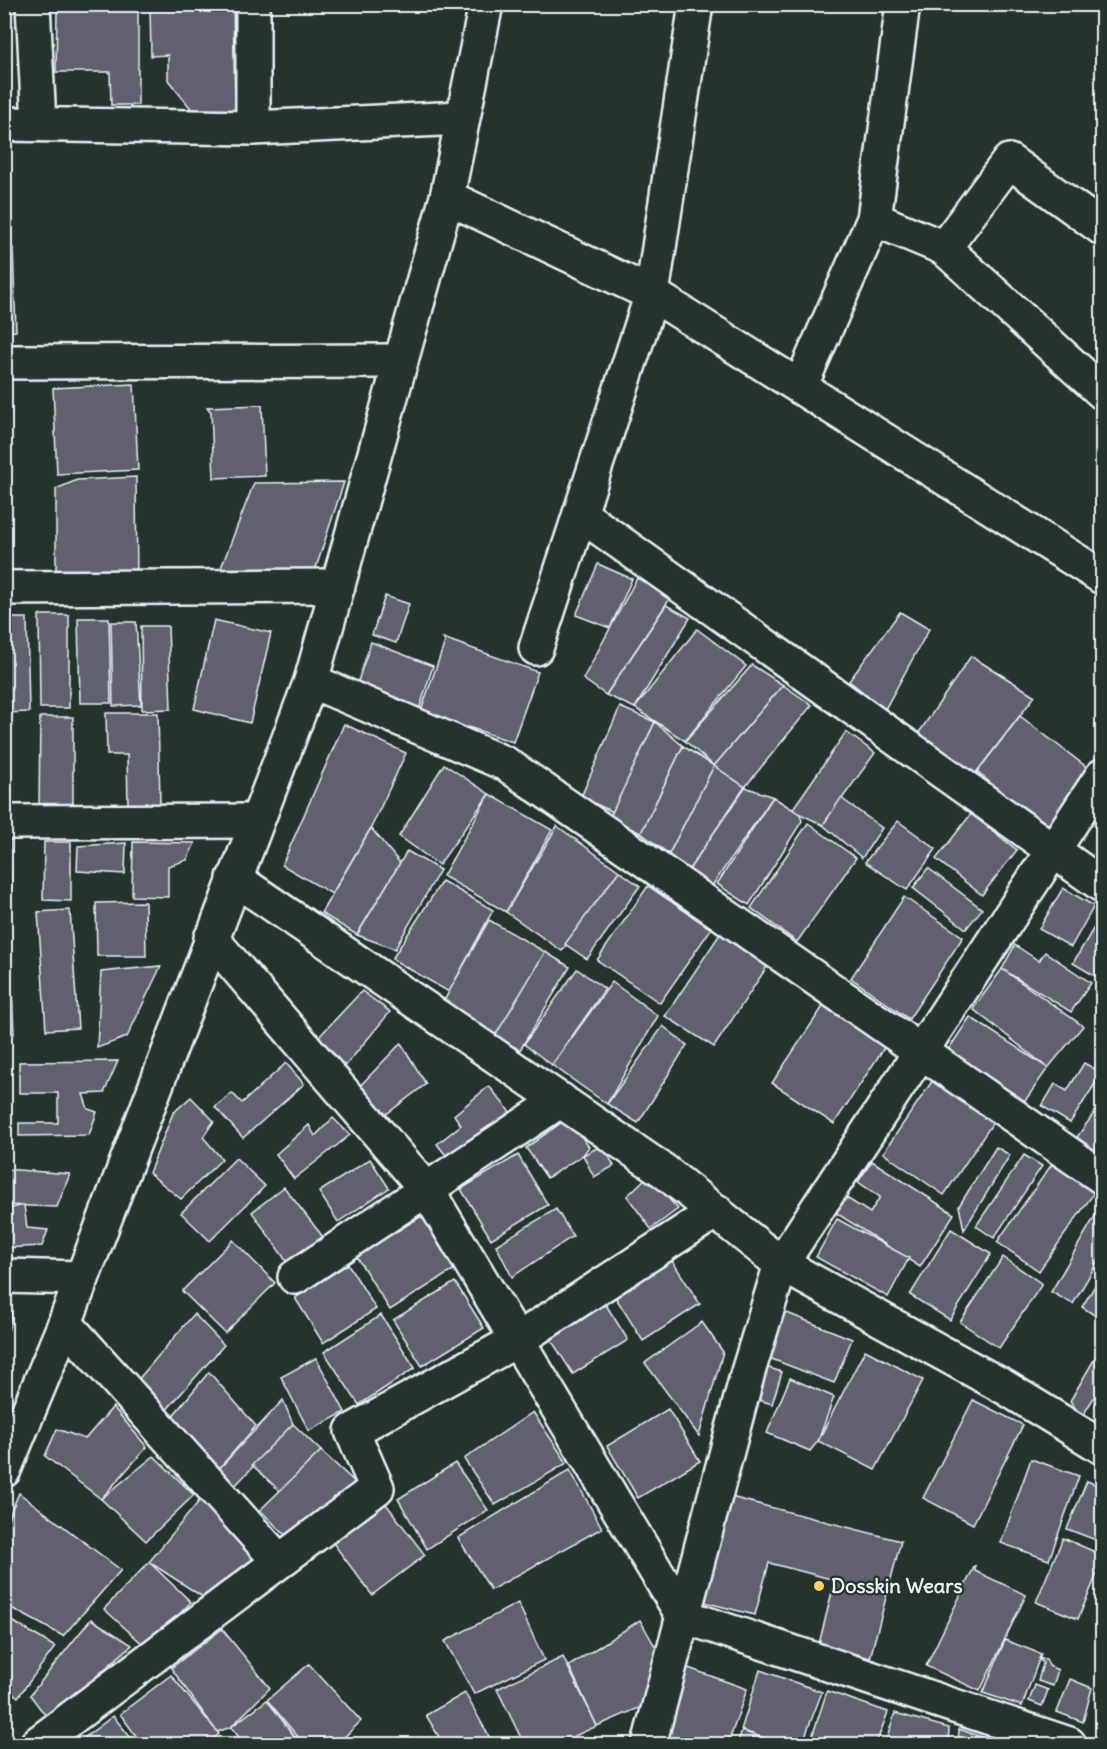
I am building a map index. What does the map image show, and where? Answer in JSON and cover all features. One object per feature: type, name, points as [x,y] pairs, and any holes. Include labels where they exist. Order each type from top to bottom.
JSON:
[{"type":"street","points":[[33,4],[39,124]]},
{"type":"street","points":[[253,4],[253,128]]},
{"type":"street","points":[[4,1470],[65,1323],[311,681],[447,197],[486,4]]},
{"type":"street","points":[[536,648],[652,294],[696,4]]},
{"type":"street","points":[[800,387],[874,219],[903,4]]},
{"type":"street","points":[[4,124],[253,128],[462,118]]},
{"type":"street","points":[[944,248],[1009,161],[1102,228]]},
{"type":"street","points":[[447,197],[652,294],[1102,577]]},
{"type":"street","points":[[874,219],[944,248],[1102,392]]},
{"type":"street","points":[[4,362],[400,361]]},
{"type":"street","points":[[580,514],[1056,850],[1102,885]]},
{"type":"street","points":[[4,588],[338,586]]},
{"type":"street","points":[[311,681],[506,764],[1102,1178]]},
{"type":"street","points":[[649,1744],[748,1372],[781,1264],[919,1052],[1056,850],[1102,776]]},
{"type":"street","points":[[4,822],[256,821]]},
{"type":"street","points":[[234,878],[664,1171],[781,1264],[1006,1388],[1102,1447]]},
{"type":"street","points":[[211,938],[427,1190],[519,1339],[683,1616],[1069,1744]]},
{"type":"street","points":[[295,1277],[561,1100]]},
{"type":"street","points":[[37,1744],[377,1488],[352,1431],[519,1339],[716,1211]]},
{"type":"street","points":[[4,1276],[82,1278]]},
{"type":"street","points":[[65,1323],[279,1561]]},
{"type":"building","points":[[233,4],[235,110],[193,111],[168,80],[168,55],[151,56],[150,6]]},
{"type":"building","points":[[57,10],[138,11],[138,105],[111,105],[110,72],[56,72]]},
{"type":"building","points":[[4,248],[13,248],[16,331],[4,332]]},
{"type":"building","points":[[134,384],[138,470],[57,474],[53,388]]},
{"type":"building","points":[[262,405],[265,476],[214,478],[211,412],[207,407]]},
{"type":"building","points":[[7,421],[8,476],[4,476],[4,422]]},
{"type":"building","points":[[136,477],[137,587],[56,586],[56,489],[77,480]]},
{"type":"building","points":[[344,482],[313,577],[219,573],[254,483]]},
{"type":"building","points":[[598,564],[632,579],[610,628],[576,615]]},
{"type":"building","points":[[637,578],[671,597],[606,695],[583,679]]},
{"type":"building","points":[[385,596],[409,604],[396,643],[372,635]]},
{"type":"building","points":[[666,605],[690,618],[635,708],[606,695]]},
{"type":"building","points":[[900,612],[929,629],[885,709],[849,681]]},
{"type":"building","points":[[39,615],[69,615],[69,708],[40,708]]},
{"type":"building","points":[[4,618],[27,618],[29,712],[4,713]]},
{"type":"building","points":[[78,618],[109,618],[111,703],[80,703]]},
{"type":"building","points":[[214,620],[271,633],[250,723],[194,709]]},
{"type":"building","points":[[111,622],[136,622],[141,705],[113,706]]},
{"type":"building","points":[[141,626],[168,626],[171,709],[142,710]]},
{"type":"building","points":[[697,629],[746,666],[685,741],[635,708]]},
{"type":"building","points":[[443,638],[538,672],[513,742],[468,727],[465,735],[418,719],[445,642]]},
{"type":"building","points":[[371,642],[433,666],[419,710],[356,687]]},
{"type":"building","points":[[971,656],[1035,696],[972,778],[916,737]]},
{"type":"building","points":[[752,665],[783,685],[714,766],[685,741]]},
{"type":"building","points":[[783,685],[812,705],[745,787],[714,766]]},
{"type":"building","points":[[620,707],[655,722],[613,812],[581,797]]},
{"type":"building","points":[[106,713],[158,713],[160,804],[128,804],[127,755],[107,755]]},
{"type":"building","points":[[1020,716],[1089,769],[1049,830],[977,772]]},
{"type":"building","points":[[40,717],[73,717],[73,809],[39,808]]},
{"type":"building","points":[[655,722],[683,746],[641,833],[609,819]]},
{"type":"building","points":[[344,724],[406,753],[371,828],[332,894],[282,865]]},
{"type":"building","points":[[846,732],[875,753],[823,825],[792,810]]},
{"type":"building","points":[[683,746],[714,766],[669,854],[641,833]]},
{"type":"building","points":[[444,764],[489,794],[439,865],[399,836]]},
{"type":"building","points":[[714,766],[745,787],[686,874],[669,854]]},
{"type":"building","points":[[745,787],[773,797],[712,886],[686,874]]},
{"type":"building","points":[[489,794],[552,830],[506,912],[443,876]]},
{"type":"building","points":[[773,797],[800,814],[802,821],[749,905],[717,884]]},
{"type":"building","points":[[841,798],[882,828],[862,858],[823,825]]},
{"type":"building","points":[[971,814],[1017,850],[982,895],[936,859]]},
{"type":"building","points":[[898,821],[936,849],[907,890],[865,862]]},
{"type":"building","points":[[808,823],[856,858],[797,942],[751,908]]},
{"type":"building","points":[[557,826],[619,871],[562,951],[506,912]]},
{"type":"building","points":[[371,828],[400,863],[357,935],[321,913]]},
{"type":"building","points":[[4,840],[10,840],[11,895],[4,895]]},
{"type":"building","points":[[44,842],[71,842],[71,901],[43,900]]},
{"type":"building","points":[[133,842],[195,843],[187,860],[168,866],[168,897],[132,896]]},
{"type":"building","points":[[126,843],[125,874],[77,871],[78,846]]},
{"type":"building","points":[[407,851],[440,870],[395,949],[357,935]]},
{"type":"building","points":[[928,868],[982,909],[966,929],[913,888]]},
{"type":"building","points":[[619,871],[640,886],[587,959],[565,944]]},
{"type":"building","points":[[442,881],[493,910],[449,992],[392,959]]},
{"type":"building","points":[[648,886],[711,929],[660,1003],[597,960]]},
{"type":"building","points":[[1063,888],[1094,906],[1071,947],[1039,929]]},
{"type":"building","points":[[904,897],[963,937],[909,1019],[851,978]]},
{"type":"building","points":[[145,902],[146,956],[97,956],[96,903]]},
{"type":"building","points":[[4,905],[9,905],[9,935],[4,935]]},
{"type":"building","points":[[70,910],[78,1028],[46,1030],[38,912]]},
{"type":"building","points":[[1102,914],[1102,976],[1100,979],[1073,963]]},
{"type":"building","points":[[489,920],[545,952],[494,1041],[440,1008]]},
{"type":"building","points":[[724,928],[772,959],[714,1047],[665,1016]]},
{"type":"building","points":[[4,944],[10,944],[14,1034],[4,1035]]},
{"type":"building","points":[[1015,945],[1039,961],[1045,952],[1091,983],[1071,1012],[1002,969]]},
{"type":"building","points":[[545,952],[570,967],[520,1050],[495,1036]]},
{"type":"building","points":[[161,966],[127,1037],[97,1048],[101,972]]},
{"type":"building","points":[[577,969],[605,989],[552,1065],[524,1044]]},
{"type":"building","points":[[1002,969],[1083,1026],[1048,1068],[973,1009]]},
{"type":"building","points":[[612,982],[658,1016],[607,1104],[552,1065]]},
{"type":"building","points":[[362,991],[390,1012],[338,1075],[315,1041]]},
{"type":"building","points":[[824,1005],[886,1045],[834,1124],[772,1083]]},
{"type":"building","points":[[970,1017],[1048,1068],[1025,1101],[948,1050]]},
{"type":"building","points":[[663,1026],[687,1045],[638,1123],[607,1104]]},
{"type":"building","points":[[401,1043],[426,1084],[380,1119],[356,1090]]},
{"type":"building","points":[[118,1061],[104,1093],[83,1094],[88,1109],[97,1112],[89,1135],[19,1136],[19,1123],[58,1123],[58,1093],[19,1093],[19,1062]]},
{"type":"building","points":[[286,1063],[304,1084],[243,1138],[215,1107],[232,1093],[242,1103]]},
{"type":"building","points":[[1084,1063],[1102,1073],[1070,1123],[1042,1106],[1055,1084],[1067,1091]]},
{"type":"building","points":[[935,1077],[996,1118],[944,1195],[883,1153]]},
{"type":"building","points":[[489,1086],[514,1117],[453,1164],[437,1144],[461,1125],[454,1115]]},
{"type":"building","points":[[191,1097],[214,1121],[203,1137],[222,1159],[181,1199],[149,1173],[173,1113]]},
{"type":"building","points":[[1102,1102],[1102,1148],[1099,1153],[1077,1137]]},
{"type":"building","points":[[333,1118],[350,1135],[294,1179],[276,1154],[309,1125],[315,1136]]},
{"type":"building","points":[[568,1118],[589,1147],[583,1155],[547,1178],[526,1148]]},
{"type":"building","points":[[603,1145],[614,1166],[594,1177],[583,1155]]},
{"type":"building","points":[[996,1147],[1010,1155],[964,1230],[959,1206]]},
{"type":"building","points":[[518,1155],[548,1205],[491,1239],[461,1189]]},
{"type":"building","points":[[1024,1155],[1042,1166],[994,1238],[976,1226]]},
{"type":"building","points":[[236,1158],[265,1186],[210,1241],[181,1213]]},
{"type":"building","points":[[370,1159],[389,1188],[338,1222],[319,1192]]},
{"type":"building","points":[[872,1161],[954,1214],[920,1267],[833,1211],[842,1195],[870,1213],[880,1197],[858,1182]]},
{"type":"building","points":[[1052,1164],[1094,1193],[1039,1271],[997,1242]]},
{"type":"building","points":[[4,1169],[70,1174],[57,1207],[4,1205]]},
{"type":"building","points":[[648,1176],[678,1209],[651,1229],[627,1196]]},
{"type":"building","points":[[284,1187],[323,1237],[289,1265],[252,1212]]},
{"type":"building","points":[[24,1205],[27,1228],[48,1230],[42,1246],[4,1248],[4,1210]]},
{"type":"building","points":[[556,1209],[573,1236],[512,1277],[496,1245]]},
{"type":"building","points":[[422,1216],[455,1269],[390,1310],[356,1256]]},
{"type":"building","points":[[1095,1216],[1102,1220],[1102,1254],[1073,1304],[1051,1292]]},
{"type":"building","points":[[837,1219],[909,1258],[888,1297],[816,1257]]},
{"type":"building","points":[[951,1229],[991,1254],[950,1320],[910,1295]]},
{"type":"building","points":[[233,1240],[275,1283],[225,1333],[182,1291]]},
{"type":"building","points":[[1003,1257],[1042,1284],[999,1348],[960,1322]]},
{"type":"building","points":[[671,1259],[700,1304],[643,1341],[614,1295]]},
{"type":"building","points":[[348,1264],[376,1309],[323,1343],[295,1298]]},
{"type":"building","points":[[1102,1274],[1102,1320],[1082,1307]]},
{"type":"building","points":[[455,1282],[484,1328],[422,1366],[393,1320]]},
{"type":"building","points":[[4,1288],[12,1288],[11,1320],[4,1320]]},
{"type":"building","points":[[603,1300],[628,1340],[573,1374],[548,1335]]},
{"type":"building","points":[[782,1311],[852,1339],[834,1383],[764,1356]]},
{"type":"building","points":[[194,1314],[224,1345],[162,1415],[136,1382]]},
{"type":"building","points":[[381,1315],[415,1368],[359,1405],[324,1352]]},
{"type":"building","points":[[4,1320],[11,1320],[4,1343]]},
{"type":"building","points":[[702,1322],[723,1352],[699,1436],[645,1363]]},
{"type":"building","points":[[1102,1346],[1102,1398],[1096,1394],[1082,1417],[1070,1401]]},
{"type":"building","points":[[865,1350],[923,1380],[875,1470],[818,1441]]},
{"type":"building","points":[[316,1358],[345,1412],[309,1431],[281,1377]]},
{"type":"building","points":[[766,1367],[782,1372],[772,1404],[756,1399]]},
{"type":"building","points":[[209,1372],[256,1426],[216,1472],[166,1424]]},
{"type":"building","points":[[790,1378],[834,1397],[818,1441],[810,1451],[767,1433]]},
{"type":"building","points":[[283,1400],[293,1424],[233,1488],[216,1472]]},
{"type":"building","points":[[973,1400],[1023,1425],[973,1524],[923,1498]]},
{"type":"building","points":[[113,1407],[147,1447],[101,1499],[45,1456],[57,1429],[85,1439]]},
{"type":"building","points":[[668,1409],[700,1461],[638,1498],[607,1446]]},
{"type":"building","points":[[533,1412],[567,1463],[495,1505],[464,1459]]},
{"type":"building","points":[[293,1424],[321,1451],[281,1492],[252,1465]]},
{"type":"building","points":[[321,1451],[357,1484],[288,1538],[260,1510]]},
{"type":"building","points":[[154,1456],[194,1495],[146,1541],[101,1499]]},
{"type":"building","points":[[1031,1459],[1079,1476],[1049,1560],[1001,1543]]},
{"type":"building","points":[[455,1463],[488,1510],[427,1549],[398,1499]]},
{"type":"building","points":[[570,1470],[602,1528],[491,1590],[458,1538]]},
{"type":"building","points":[[1087,1481],[1102,1487],[1101,1542],[1067,1529]]},
{"type":"building","points":[[19,1493],[121,1570],[63,1636],[4,1604],[4,1528]]},
{"type":"building","points":[[727,1496],[901,1541],[870,1658],[819,1644],[835,1580],[769,1563],[755,1615],[700,1601]]},
{"type":"building","points":[[200,1500],[256,1557],[206,1599],[149,1562]]},
{"type":"building","points":[[386,1504],[425,1555],[372,1595],[333,1543]]},
{"type":"building","points":[[1063,1538],[1102,1555],[1102,1562],[1078,1619],[1036,1602]]},
{"type":"building","points":[[149,1562],[191,1602],[147,1648],[104,1609]]},
{"type":"building","points":[[975,1565],[975,1571],[1026,1595],[980,1691],[926,1666]]},
{"type":"building","points":[[518,1603],[544,1660],[474,1694],[445,1641]]},
{"type":"building","points":[[4,1616],[55,1647],[18,1697],[4,1686]]},
{"type":"building","points":[[91,1619],[132,1645],[48,1719],[30,1695]]},
{"type":"building","points":[[640,1620],[668,1669],[646,1705],[597,1726],[569,1666]]},
{"type":"building","points":[[222,1629],[270,1688],[231,1727],[217,1732],[171,1668]]},
{"type":"building","points":[[1005,1640],[1041,1654],[1022,1706],[983,1693]]},
{"type":"building","points":[[563,1657],[597,1726],[557,1744],[524,1744],[497,1689]]},
{"type":"building","points":[[1039,1659],[1046,1659],[1049,1666],[1058,1670],[1053,1686],[1038,1681],[1043,1663]]},
{"type":"building","points":[[309,1664],[361,1721],[337,1744],[304,1744],[267,1700]]},
{"type":"building","points":[[680,1665],[747,1689],[728,1744],[654,1744]]},
{"type":"building","points":[[760,1670],[822,1692],[802,1744],[781,1744],[741,1730]]},
{"type":"building","points":[[171,1675],[219,1734],[207,1744],[142,1744],[120,1714]]},
{"type":"building","points":[[1070,1679],[1092,1688],[1083,1722],[1057,1712]]},
{"type":"building","points":[[1035,1685],[1048,1690],[1042,1706],[1029,1701]]},
{"type":"building","points":[[827,1691],[888,1712],[876,1744],[810,1743]]},
{"type":"building","points":[[465,1693],[491,1740],[487,1744],[443,1744],[426,1715]]},
{"type":"building","points":[[267,1700],[300,1744],[244,1744],[231,1727]]},
{"type":"building","points":[[895,1713],[949,1728],[948,1744],[885,1744]]},
{"type":"building","points":[[113,1716],[136,1744],[76,1744]]},
{"type":"building","points":[[959,1729],[1001,1744],[958,1744]]},
{"type":"building","points":[[742,1731],[780,1744],[737,1744]]},
{"type":"place","name":"Dosskin Wears","points":[[819,1586]]}]
